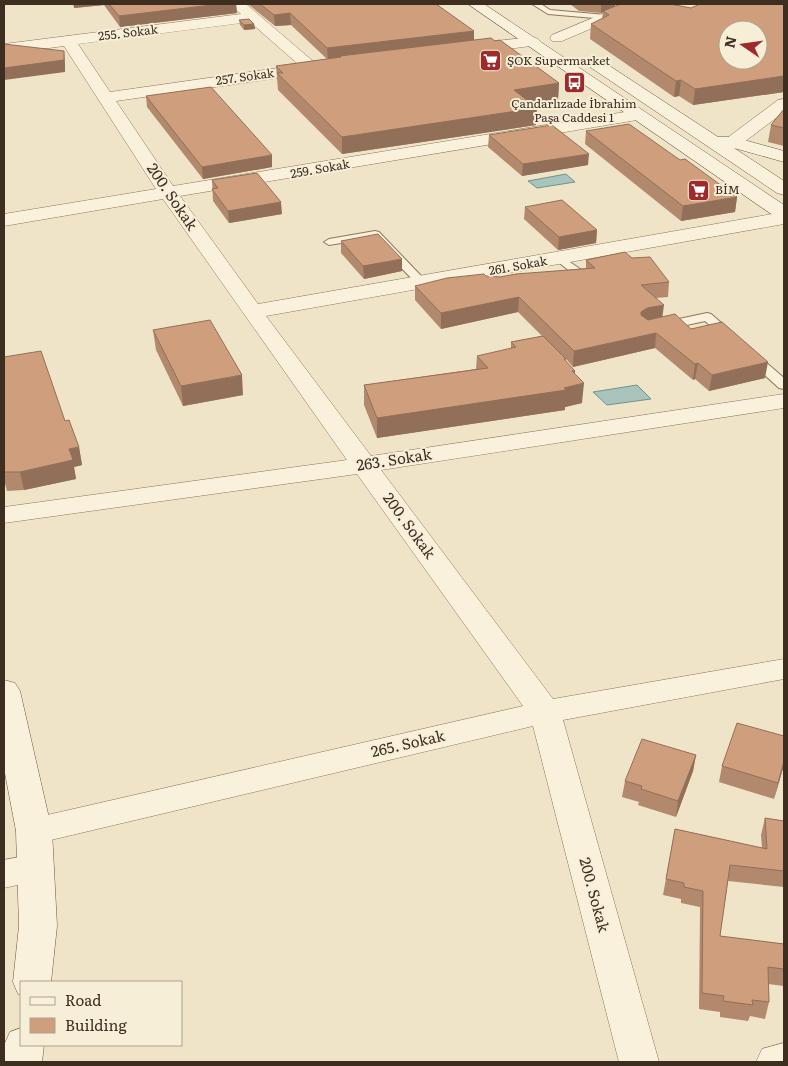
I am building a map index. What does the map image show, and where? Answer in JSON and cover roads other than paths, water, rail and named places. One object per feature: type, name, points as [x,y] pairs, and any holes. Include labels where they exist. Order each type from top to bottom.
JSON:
[{"type":"street","points":[[238,4],[312,68]]},
{"type":"street","points":[[475,4],[537,35],[637,115],[784,216]]},
{"type":"street","points":[[557,38],[637,4]]},
{"type":"street","name":"255. Sokak","points":[[4,49],[253,17]]},
{"type":"street","points":[[456,51],[537,35],[557,38],[784,189]]},
{"type":"street","name":"200. Sokak","points":[[68,41],[169,194],[252,312],[545,712],[639,1062]]},
{"type":"street","name":"257. Sokak","points":[[106,98],[331,65]]},
{"type":"street","points":[[733,142],[784,104]]},
{"type":"street","name":"259. Sokak","points":[[4,220],[637,115]]},
{"type":"street","points":[[711,140],[733,142],[784,157]]},
{"type":"street","name":"261. Sokak","points":[[252,312],[422,283],[569,269],[784,216]]},
{"type":"street","name":"263. Sokak","points":[[4,515],[364,465],[784,401]]},
{"type":"street","name":"265. Sokak","points":[[34,831],[545,712],[784,669]]},
{"type":"street","points":[[4,691],[34,831],[20,871],[38,926],[32,981]]},
{"type":"street","points":[[22,1062],[24,1046]]},
{"type":"street","points":[[776,1062],[784,1062]]},
{"type":"lane","points":[[536,4],[563,21]]},
{"type":"lane","points":[[548,12],[606,17]]},
{"type":"lane","points":[[328,242],[375,234],[422,283]]},
{"type":"lane","points":[[655,327],[707,317],[784,385]]},
{"type":"water","points":[[566,174],[575,182],[537,188],[528,181]]},
{"type":"water","points":[[637,385],[651,399],[607,405],[593,392]]},
{"type":"place","name":"ŞOK Supermarket","points":[[491,61]]},
{"type":"place","name":"Çandarlızade İbrahim Paşa Caddesi 1","points":[[574,83]]},
{"type":"place","name":"BİM","points":[[699,190]]}]
